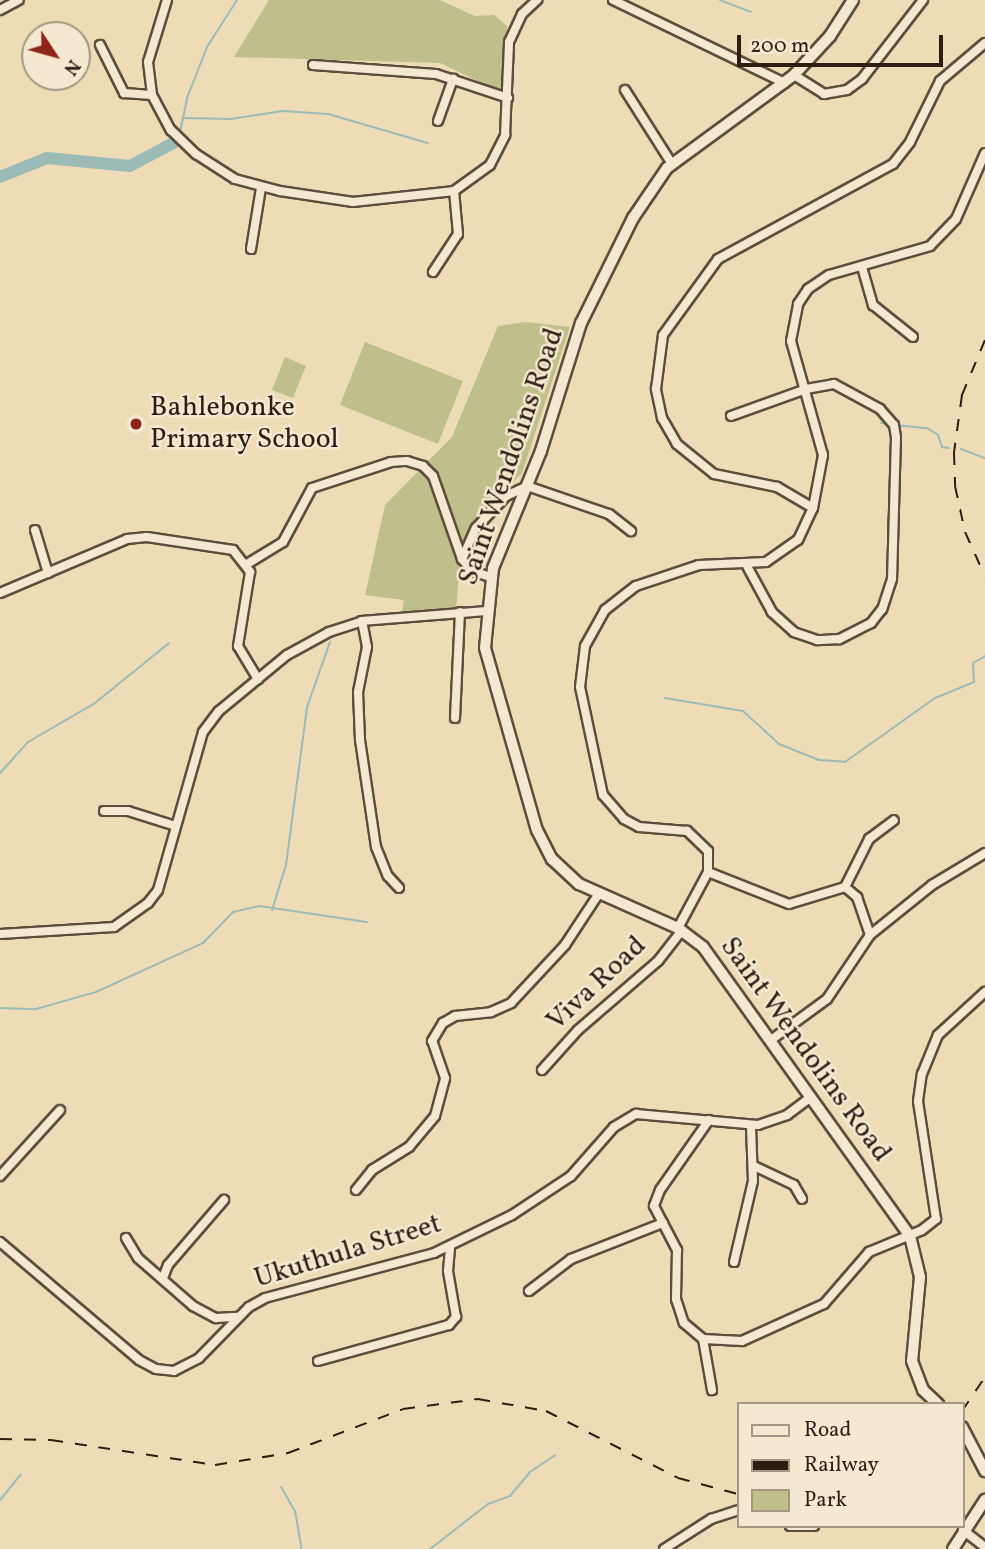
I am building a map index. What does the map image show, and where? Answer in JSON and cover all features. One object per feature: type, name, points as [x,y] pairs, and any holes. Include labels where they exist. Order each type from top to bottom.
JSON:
[{"type":"street","points":[[0,10],[19,0]]},
{"type":"street","points":[[167,0],[149,54],[152,95],[171,130],[196,154],[227,174],[261,187],[353,202],[454,191],[480,176],[499,152],[508,98],[509,42],[522,14],[537,0]]},
{"type":"street","points":[[612,0],[785,83]]},
{"type":"street","name":"Saint Wendolins Road","points":[[853,0],[830,36],[794,75],[672,164],[643,199],[580,323],[527,486],[490,577],[486,611],[490,674],[537,830],[564,873],[598,895],[680,929],[711,956],[910,1236],[920,1277],[912,1361],[923,1390],[936,1402]]},
{"type":"street","points":[[794,75],[824,94],[847,90],[862,79],[923,0]]},
{"type":"street","points":[[813,508],[777,487],[714,474],[677,444],[658,404],[656,373],[663,335],[718,259],[893,164],[910,142],[940,81],[985,43]]},
{"type":"street","points":[[100,45],[124,93],[152,95]]},
{"type":"street","points":[[313,65],[420,72],[453,79],[508,98]]},
{"type":"street","points":[[438,121],[453,79]]},
{"type":"street","points":[[625,90],[672,164]]},
{"type":"street","points":[[894,820],[869,839],[845,887],[789,904],[708,872],[708,851],[700,839],[687,831],[639,827],[618,813],[603,795],[582,702],[580,671],[593,627],[619,596],[653,579],[699,565],[747,566],[766,562],[790,548],[813,508],[823,455],[792,341],[797,304],[822,279],[916,253],[946,232],[963,205],[985,153]]},
{"type":"street","points":[[251,249],[261,187]]},
{"type":"street","points":[[433,272],[458,234],[454,191]]},
{"type":"street","points":[[862,267],[873,305],[913,337]]},
{"type":"street","points":[[731,416],[806,389],[834,384],[880,409],[894,425],[889,594],[863,629],[839,639],[817,640],[794,632],[776,618],[747,566]]},
{"type":"street","points":[[247,564],[283,542],[312,488],[391,461],[407,461],[433,476],[462,559],[472,571],[490,577]]},
{"type":"street","points":[[462,559],[476,528],[506,496],[527,486],[610,514],[631,531]]},
{"type":"street","points":[[35,530],[48,573]]},
{"type":"street","points":[[0,593],[135,537],[228,549],[247,564],[251,581],[238,646],[258,679]]},
{"type":"street","points":[[0,934],[102,929],[125,920],[158,890],[203,732],[219,711],[304,644],[362,621],[486,611]]},
{"type":"street","points":[[456,718],[460,612]]},
{"type":"street","points":[[362,621],[367,647],[358,692],[360,740],[376,847],[383,867],[399,888]]},
{"type":"street","points":[[103,811],[128,811],[176,826]]},
{"type":"street","points":[[771,1040],[827,999],[870,935],[932,885],[985,853]]},
{"type":"street","name":"Viva Road","points":[[542,1070],[578,1030],[658,961],[680,929],[708,872]]},
{"type":"street","points":[[845,887],[857,897],[870,935]]},
{"type":"street","points":[[356,1190],[372,1170],[420,1136],[442,1100],[445,1078],[432,1037],[449,1018],[491,1012],[511,1003],[565,945],[598,895]]},
{"type":"street","points":[[709,1120],[656,1198],[655,1211],[677,1250],[677,1307],[690,1329],[703,1339],[742,1341],[814,1310],[834,1296],[869,1252],[910,1236],[933,1223],[938,1213],[919,1101],[922,1074],[939,1035],[985,992]]},
{"type":"street","name":"Ukuthula Street","points":[[0,1242],[129,1353],[156,1369],[174,1371],[190,1364],[238,1317],[274,1294],[450,1247],[558,1187],[586,1162],[614,1127],[630,1117],[651,1113],[751,1126],[777,1120],[811,1097]]},
{"type":"street","points":[[0,1176],[60,1110]]},
{"type":"street","points":[[734,1262],[754,1166],[751,1126]]},
{"type":"street","points":[[754,1166],[794,1185],[802,1199]]},
{"type":"street","points":[[163,1278],[167,1265],[224,1200]]},
{"type":"street","points":[[529,1291],[571,1259],[663,1223]]},
{"type":"street","points":[[126,1238],[138,1258],[193,1306],[211,1317],[238,1317]]},
{"type":"street","points":[[318,1362],[449,1325],[456,1317],[447,1271],[450,1247]]},
{"type":"street","points":[[703,1339],[712,1390]]},
{"type":"street","points":[[964,1434],[985,1471]]},
{"type":"street","points":[[953,1549],[985,1500]]},
{"type":"street","points":[[664,1549],[711,1519],[736,1511]]},
{"type":"street","points":[[963,1530],[972,1542],[985,1547]]},
{"type":"green space","points":[[269,0],[440,0],[475,16],[494,15],[507,26],[501,92],[440,63],[234,57]]},
{"type":"green space","points":[[525,322],[570,327],[522,473],[470,530],[460,561],[456,610],[402,612],[404,600],[365,595],[385,505],[452,437],[498,326]]},
{"type":"green space","points":[[365,342],[463,381],[438,444],[340,405]]},
{"type":"green space","points":[[285,357],[306,366],[293,398],[272,390]]},
{"type":"waterway","points":[[180,132],[187,98],[207,47],[237,0]]},
{"type":"waterway","points":[[720,0],[751,12]]},
{"type":"waterway","points":[[183,118],[231,119],[282,111],[328,114],[428,143]]},
{"type":"waterway","points":[[0,177],[47,158],[130,166],[175,142]]},
{"type":"waterway","points":[[881,423],[890,424]]},
{"type":"waterway","points":[[896,425],[927,428],[938,435],[942,447],[949,448]]},
{"type":"waterway","points":[[961,449],[985,458]]},
{"type":"waterway","points":[[272,910],[286,865],[307,707],[330,642]]},
{"type":"waterway","points":[[0,773],[28,742],[95,703],[169,643]]},
{"type":"waterway","points":[[665,698],[743,711],[779,744],[819,760],[845,762],[935,698],[974,682],[973,663],[985,656]]},
{"type":"waterway","points":[[0,1008],[36,1009],[96,992],[203,943],[233,912],[259,906],[367,922]]},
{"type":"waterway","points":[[430,1549],[488,1504],[510,1496],[530,1472],[555,1455]]},
{"type":"waterway","points":[[0,1500],[21,1474]]},
{"type":"waterway","points":[[281,1487],[295,1511],[302,1549]]},
{"type":"railway","points":[[985,340],[962,395],[954,453],[955,486],[965,532],[985,576]]},
{"type":"railway","points":[[964,1408],[985,1377]]},
{"type":"railway","points":[[0,1439],[51,1440],[215,1465],[288,1453],[403,1409],[478,1399],[546,1411],[678,1478],[736,1493]]},
{"type":"place","name":"Bahlebonke Primary School","points":[[136,424]]}]
